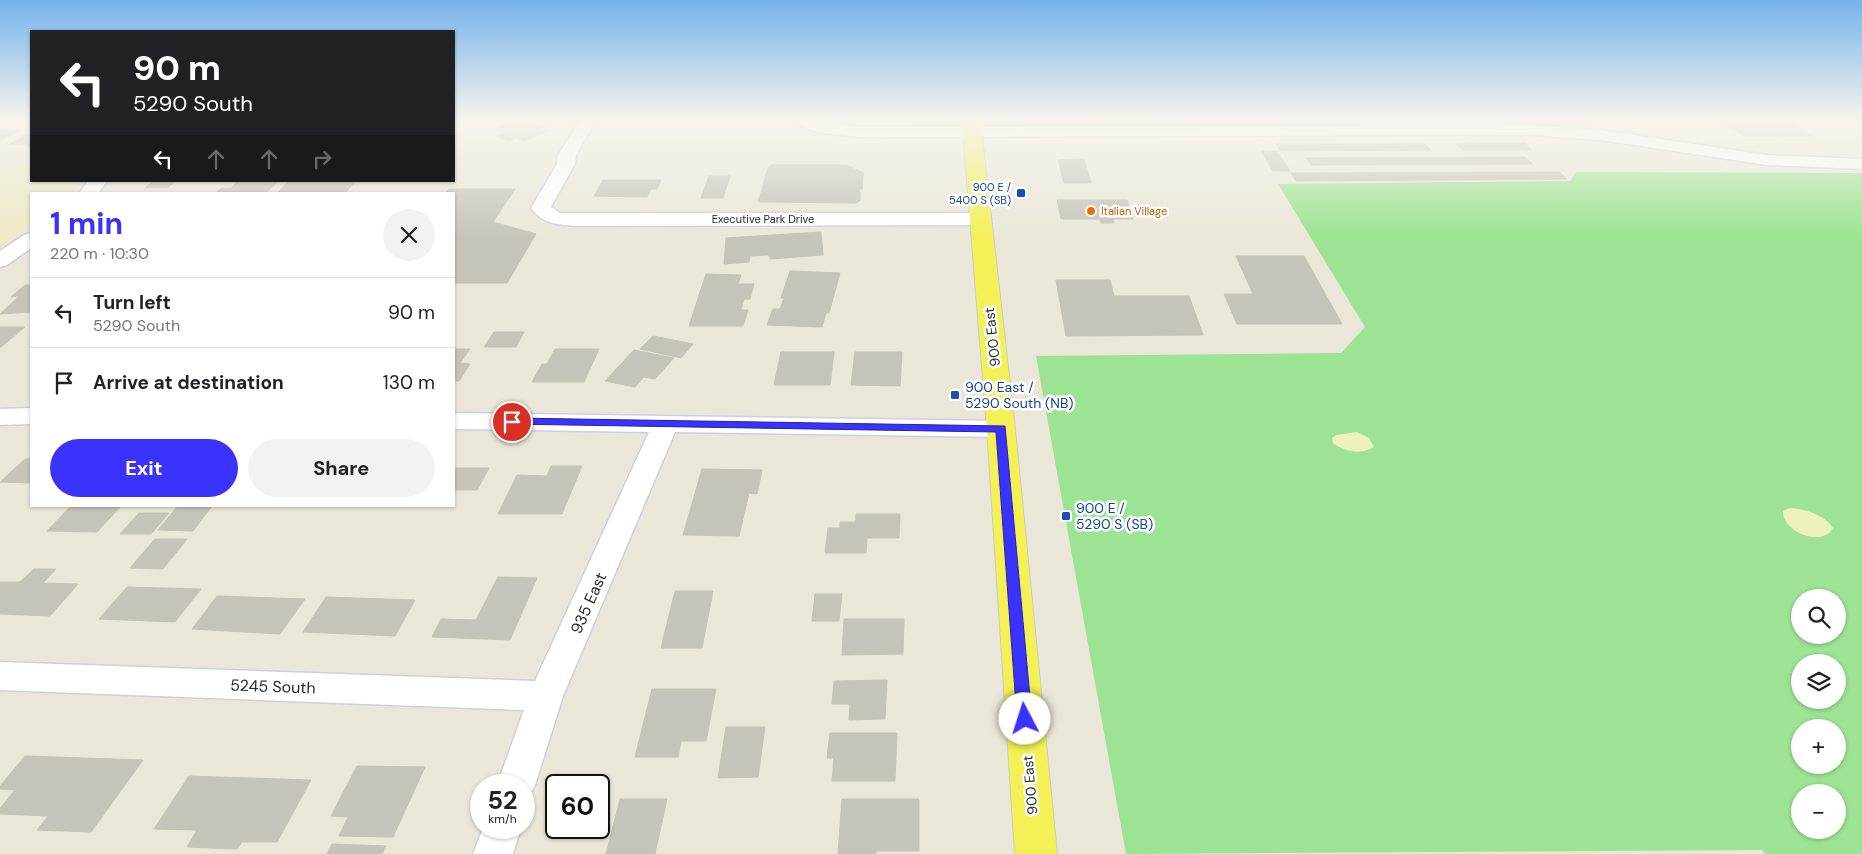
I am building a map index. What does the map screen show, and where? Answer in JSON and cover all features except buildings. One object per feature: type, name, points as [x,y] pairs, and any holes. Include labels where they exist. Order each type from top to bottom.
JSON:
[{"type":"main road","name":"900 East","points":[[975,159],[1001,429],[1036,854]]},
{"type":"street","name":"Executive Park Drive","points":[[566,159],[566,164],[541,208],[546,214],[559,219],[981,219]]},
{"type":"street","points":[[1759,159],[1862,164]]},
{"type":"street","points":[[90,192],[97,182]]},
{"type":"street","points":[[0,261],[30,239]]},
{"type":"street","points":[[0,417],[30,416]]},
{"type":"street","points":[[455,421],[1001,429]]},
{"type":"street","name":"935 East","points":[[520,774],[546,696],[666,423]]},
{"type":"street","name":"5245 South","points":[[0,676],[546,696]]},
{"type":"street","points":[[492,854],[498,839]]},
{"type":"shaded area","points":[[0,163],[30,163],[30,182],[81,182],[74,192],[30,192],[30,227],[0,248]]},
{"type":"green space","points":[[1576,172],[1862,173],[1862,854],[1765,854],[1762,850],[1126,854],[1036,356],[1341,353],[1365,327],[1278,184],[1570,181]]},
{"type":"sand","points":[[1357,432],[1369,438],[1374,447],[1358,452],[1343,449],[1333,443],[1332,438],[1336,435]]},
{"type":"sand","points":[[1790,508],[1820,516],[1833,528],[1828,534],[1820,537],[1803,535],[1795,531],[1784,519],[1783,511]]},
{"type":"place","name":"900 E / 5400 S (SB)","points":[[1021,193]]},
{"type":"place","name":"Italian Village","points":[[1091,211]]},
{"type":"place","name":"900 East / 5290 South (NB)","points":[[955,395]]},
{"type":"place","name":"900 E / 5290 S (SB)","points":[[1066,516]]},
{"type":"route","points":[[512,422],[1001,429],[1025,719]]}]
